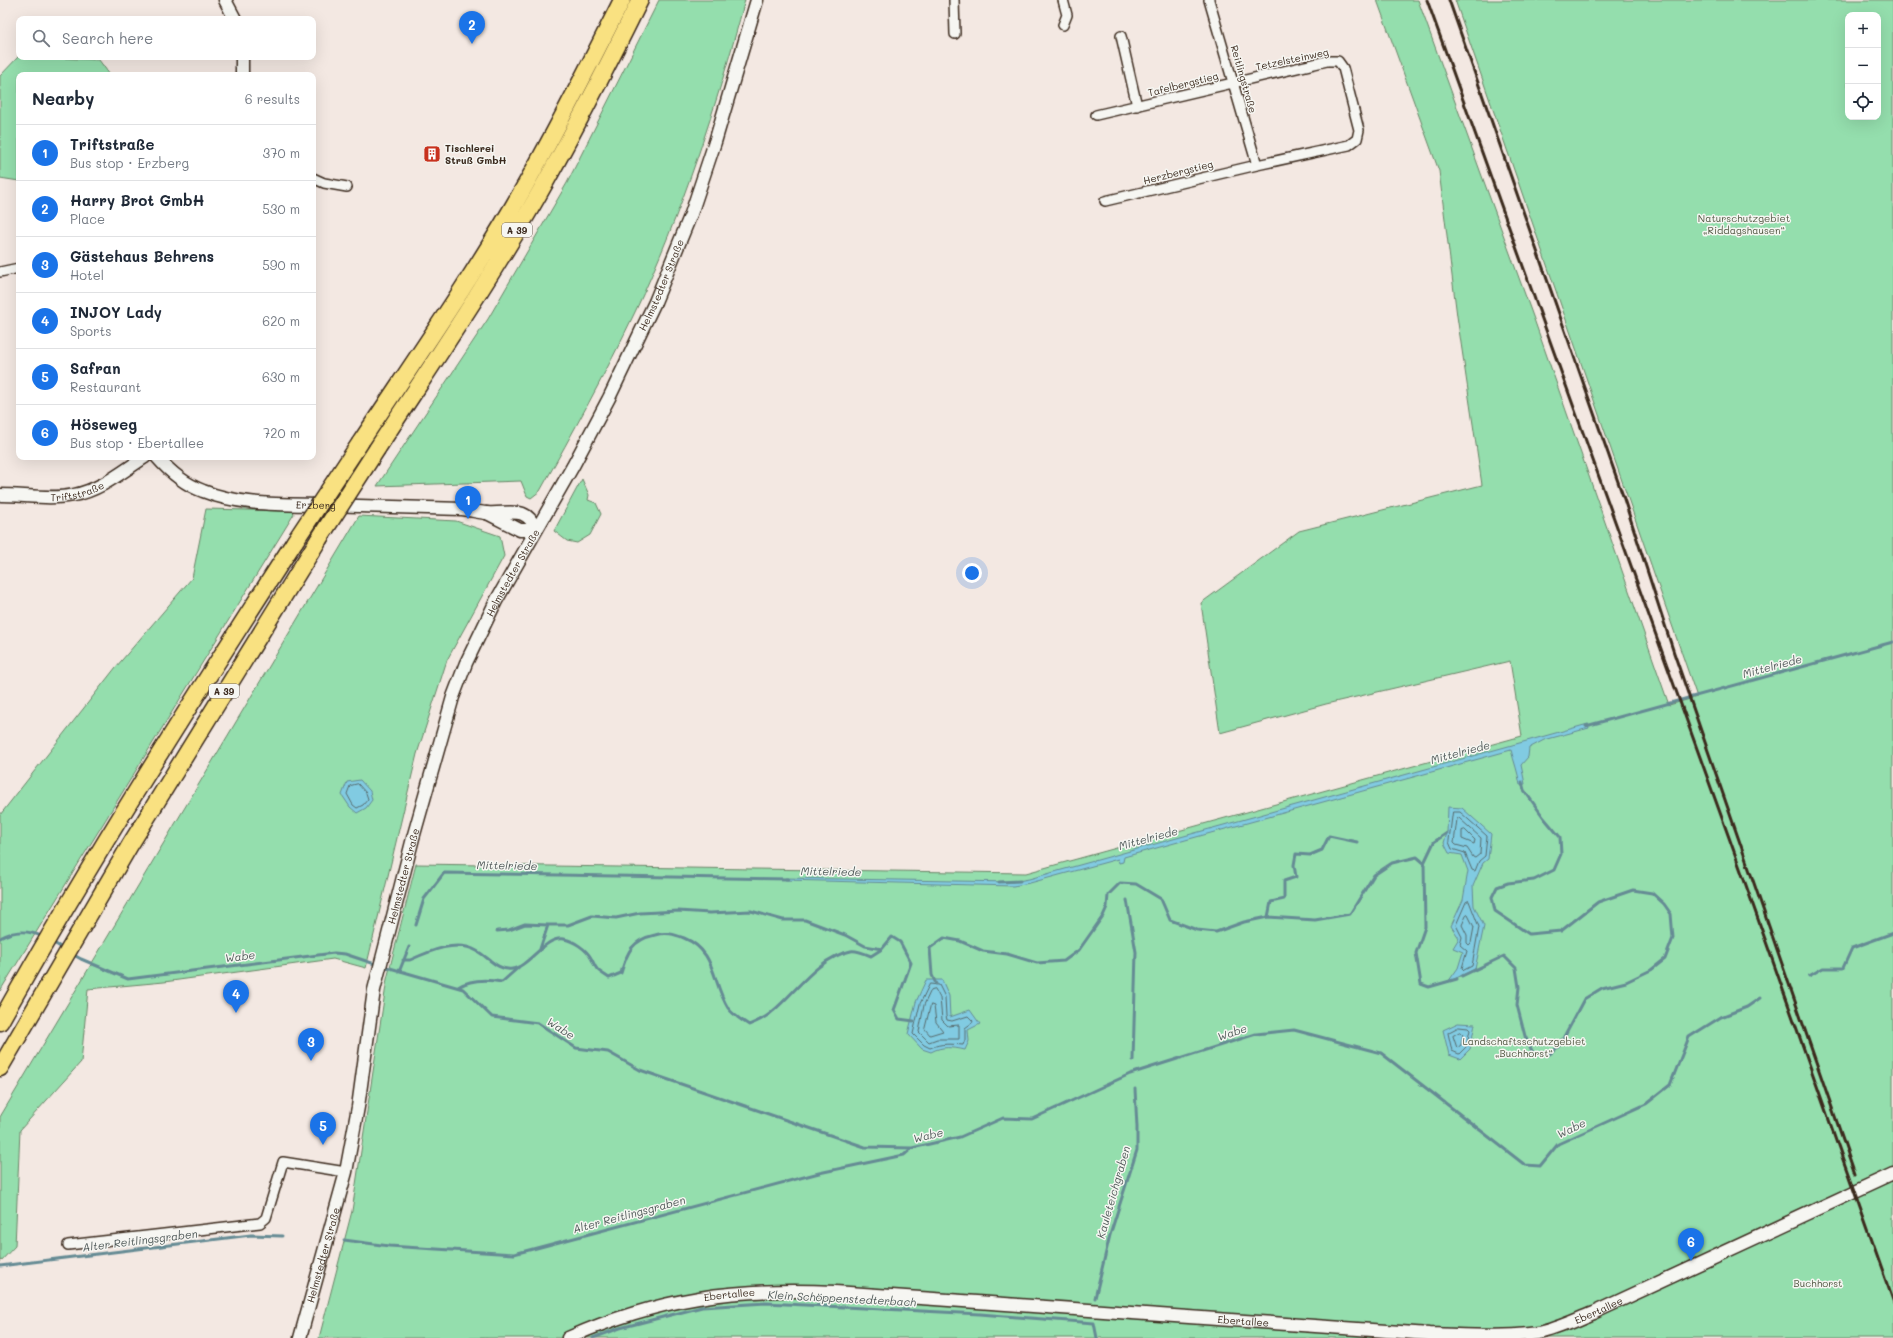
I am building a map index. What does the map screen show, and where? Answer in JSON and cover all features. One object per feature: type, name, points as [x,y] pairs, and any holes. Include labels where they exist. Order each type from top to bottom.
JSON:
[{"type":"highway","name":"A 39","points":[[2,1018],[110,834],[197,694],[295,541],[479,262],[522,191],[563,117],[622,0]]},
{"type":"highway","name":"A 39","points":[[0,1068],[130,845],[319,539],[493,270],[536,199],[577,125],[640,0]]},
{"type":"street","name":"Helmstedter Straße","points":[[300,1338],[346,1172],[358,1107],[374,990],[394,907],[453,697],[466,663],[484,624],[609,398],[634,348],[671,264],[691,214],[715,142],[757,0]]},
{"type":"street","points":[[954,0],[955,34]]},
{"type":"street","points":[[1063,0],[1067,15],[1063,25]]},
{"type":"street","name":"Reitlingstraße","points":[[1208,0],[1257,165]]},
{"type":"street","points":[[228,1],[234,16]]},
{"type":"street","name":"Tafelbergstieg","points":[[1121,36],[1137,106]]},
{"type":"street","points":[[242,60],[242,72]]},
{"type":"street","name":"Tetzelsteinweg","points":[[1233,83],[1327,61],[1338,61],[1344,68],[1359,130],[1357,139],[1349,145],[1257,165]]},
{"type":"street","name":"Tafelbergstieg","points":[[1096,116],[1233,83]]},
{"type":"street","name":"Herzbergstieg","points":[[1105,201],[1257,165]]},
{"type":"street","points":[[316,179],[324,183],[347,187]]},
{"type":"street","points":[[0,272],[16,269]]},
{"type":"street","name":"Triftstraße","points":[[0,494],[59,496],[76,495],[101,485],[140,460]]},
{"type":"street","name":"Erzberg","points":[[160,460],[173,473],[191,486],[228,498],[270,502],[462,509],[487,513],[520,530],[536,530]]},
{"type":"street","points":[[68,1245],[260,1223],[266,1218],[283,1162],[346,1172]]},
{"type":"street","name":"Ebertallee","points":[[568,1338],[616,1318],[666,1303],[716,1294],[773,1290],[843,1292],[1429,1334],[1492,1337],[1524,1335],[1554,1329],[1593,1313],[1893,1174]]},
{"type":"green space","points":[[659,0],[745,0],[710,119],[668,236],[624,335],[540,491],[531,498],[527,496],[521,481],[377,486],[488,319],[567,183]]},
{"type":"green space","name":"Landschaftsschutzgebiet „Buchhorst“","points":[[1377,0],[1418,0],[1535,322],[1669,705],[1697,697],[1455,0],[1893,0],[1893,1338],[319,1338],[352,1211],[387,979],[416,864],[1026,873],[1522,736],[1510,661],[1326,704],[1220,733],[1201,603],[1299,531],[1482,485],[1457,316],[1439,171]]},
{"type":"green space","points":[[16,59],[99,60],[108,72],[16,72],[16,181],[0,178],[0,76]]},
{"type":"green space","points":[[582,479],[589,495],[588,500],[596,503],[601,514],[590,535],[577,543],[567,541],[554,531]]},
{"type":"green space","points":[[206,509],[293,511],[294,514],[0,991],[0,815],[116,667],[192,578]]},
{"type":"green space","points":[[359,516],[456,521],[500,536],[504,556],[447,660],[417,754],[366,968],[333,959],[164,982],[88,989],[81,1062],[20,1130],[15,1246],[0,1262],[0,1117]]},
{"type":"water","points":[[1588,724],[1589,728],[1544,740],[1529,748],[1528,757],[1521,765],[1525,784],[1520,785],[1511,750],[1124,857],[1123,862],[1119,863],[1118,859],[1030,883],[1013,886],[785,880],[785,878],[1012,882],[1029,879]]},
{"type":"water","points":[[360,780],[370,791],[372,800],[366,808],[357,813],[350,807],[342,795],[347,782]]},
{"type":"water","points":[[1448,807],[1462,808],[1491,834],[1488,859],[1483,863],[1473,886],[1474,906],[1484,926],[1475,969],[1448,982],[1458,968],[1463,952],[1453,948],[1459,938],[1451,926],[1463,900],[1468,871],[1462,855],[1449,853],[1444,843],[1447,833]]},
{"type":"water","points":[[926,980],[942,980],[949,996],[950,1017],[970,1010],[980,1024],[968,1030],[969,1041],[965,1050],[947,1048],[931,1052],[922,1049],[908,1034],[916,1002]]},
{"type":"water","points":[[1458,1023],[1475,1024],[1470,1049],[1460,1059],[1449,1055],[1443,1030]]},
{"type":"waterway","name":"Mittelriede","points":[[1586,726],[1893,642]]},
{"type":"waterway","points":[[1462,976],[1504,956],[1516,968],[1519,987],[1517,1005],[1525,1036],[1533,1053],[1550,1054],[1559,1046],[1584,999],[1602,988],[1626,982],[1651,970],[1665,959],[1673,938],[1671,914],[1664,904],[1652,893],[1633,890],[1598,902],[1561,931],[1529,934],[1495,911],[1492,897],[1497,887],[1508,883],[1534,880],[1554,870],[1561,854],[1560,837],[1524,790],[1522,782]]},
{"type":"waterway","points":[[1447,833],[1434,842],[1424,863],[1425,927],[1416,953],[1421,984],[1429,987],[1457,979]]},
{"type":"waterway","points":[[1268,917],[1271,902],[1284,899],[1284,881],[1296,877],[1294,865],[1296,854],[1310,855],[1322,850],[1329,836],[1357,842]]},
{"type":"waterway","points":[[936,984],[932,975],[930,948],[944,938],[960,941],[983,951],[1007,954],[1037,963],[1064,961],[1079,950],[1103,916],[1107,907],[1108,895],[1120,883],[1136,884],[1161,899],[1170,920],[1197,930],[1216,932],[1244,922],[1268,917],[1315,920],[1350,914],[1374,875],[1392,863],[1417,857],[1424,863]]},
{"type":"waterway","name":"Mittelriede","points":[[416,925],[424,899],[444,873],[788,879]]},
{"type":"waterway","name":"Mittelriede","points":[[999,882],[1020,881]]},
{"type":"waterway","name":"Kauleteichgraben","points":[[1127,900],[1136,952],[1133,1060]]},
{"type":"waterway","points":[[540,949],[548,925],[568,925],[592,916],[616,918],[640,913],[678,911],[710,913],[751,911],[783,920],[805,920],[845,935],[865,946],[882,949]]},
{"type":"waterway","points":[[497,931],[509,930],[525,924],[548,925]]},
{"type":"waterway","name":"Wabe","points":[[0,938],[16,932],[27,932],[43,937]]},
{"type":"waterway","name":"Wabe","points":[[1809,976],[1823,968],[1843,968],[1852,948],[1893,933]]},
{"type":"waterway","points":[[403,960],[410,960],[435,950],[452,946],[461,946],[477,951],[502,968],[512,969],[525,963],[544,946],[557,939],[564,939],[583,949],[592,959],[598,970],[609,978],[621,973],[628,953],[641,940],[659,934],[673,935],[684,938],[702,951],[708,959],[728,1008],[749,1025],[762,1019],[770,1013],[782,1003],[808,976],[828,961],[851,951],[871,956],[882,949],[892,937],[900,942],[911,963],[894,1010],[899,1019],[914,1021]]},
{"type":"waterway","name":"Wabe","points":[[52,942],[64,949]]},
{"type":"waterway","name":"Mittelriede","points":[[399,972],[409,947]]},
{"type":"waterway","name":"Wabe","points":[[72,954],[128,979],[334,953],[345,954],[378,965]]},
{"type":"waterway","name":"Wabe","points":[[383,966],[463,989],[492,1017],[538,1023],[576,1048],[608,1052],[640,1070],[865,1147],[912,1148],[960,1137],[1003,1118],[1032,1119],[1130,1074],[1256,1034],[1294,1030],[1381,1053],[1525,1165],[1540,1166],[1558,1144],[1646,1104],[1670,1085],[1689,1037],[1721,1017],[1747,1007],[1760,998]]},
{"type":"waterway","points":[[458,987],[468,982],[479,980],[502,982],[519,967]]},
{"type":"waterway","name":"Kauleteichgraben","points":[[1095,1298],[1110,1235],[1137,1150],[1135,1089]]},
{"type":"waterway","name":"Alter Reitlingsgraben","points":[[344,1240],[389,1246],[514,1254],[819,1173],[904,1155],[912,1148]]},
{"type":"waterway","name":"Alter Reitlingsgraben","points":[[0,1266],[251,1235],[282,1236]]},
{"type":"waterway","name":"Klein Schöppenstedterbach","points":[[593,1338],[620,1328],[702,1307],[766,1303],[980,1314],[1094,1323],[1097,1338]]},
{"type":"railway","points":[[1427,0],[1736,857],[1893,1301]]},
{"type":"railway","points":[[1449,0],[1623,496],[1674,653],[1855,1174]]},
{"type":"place","name":"Harry Brot GmbH","points":[[472,44]]},
{"type":"place","name":"Tischlerei Struß GmbH","points":[[432,154]]},
{"type":"place","name":"Triftstraße","points":[[468,519]]},
{"type":"place","name":"INJOY Lady","points":[[236,1013]]},
{"type":"place","name":"Gästehaus Behrens","points":[[311,1061]]},
{"type":"place","name":"Safran","points":[[323,1145]]},
{"type":"place","name":"Höseweg","points":[[1691,1261]]},
{"type":"park label","name":"Naturschutzgebiet „Riddagshausen“","points":[[1744,224]]},
{"type":"park label","name":"Buchhorst","points":[[1818,1283]]}]
